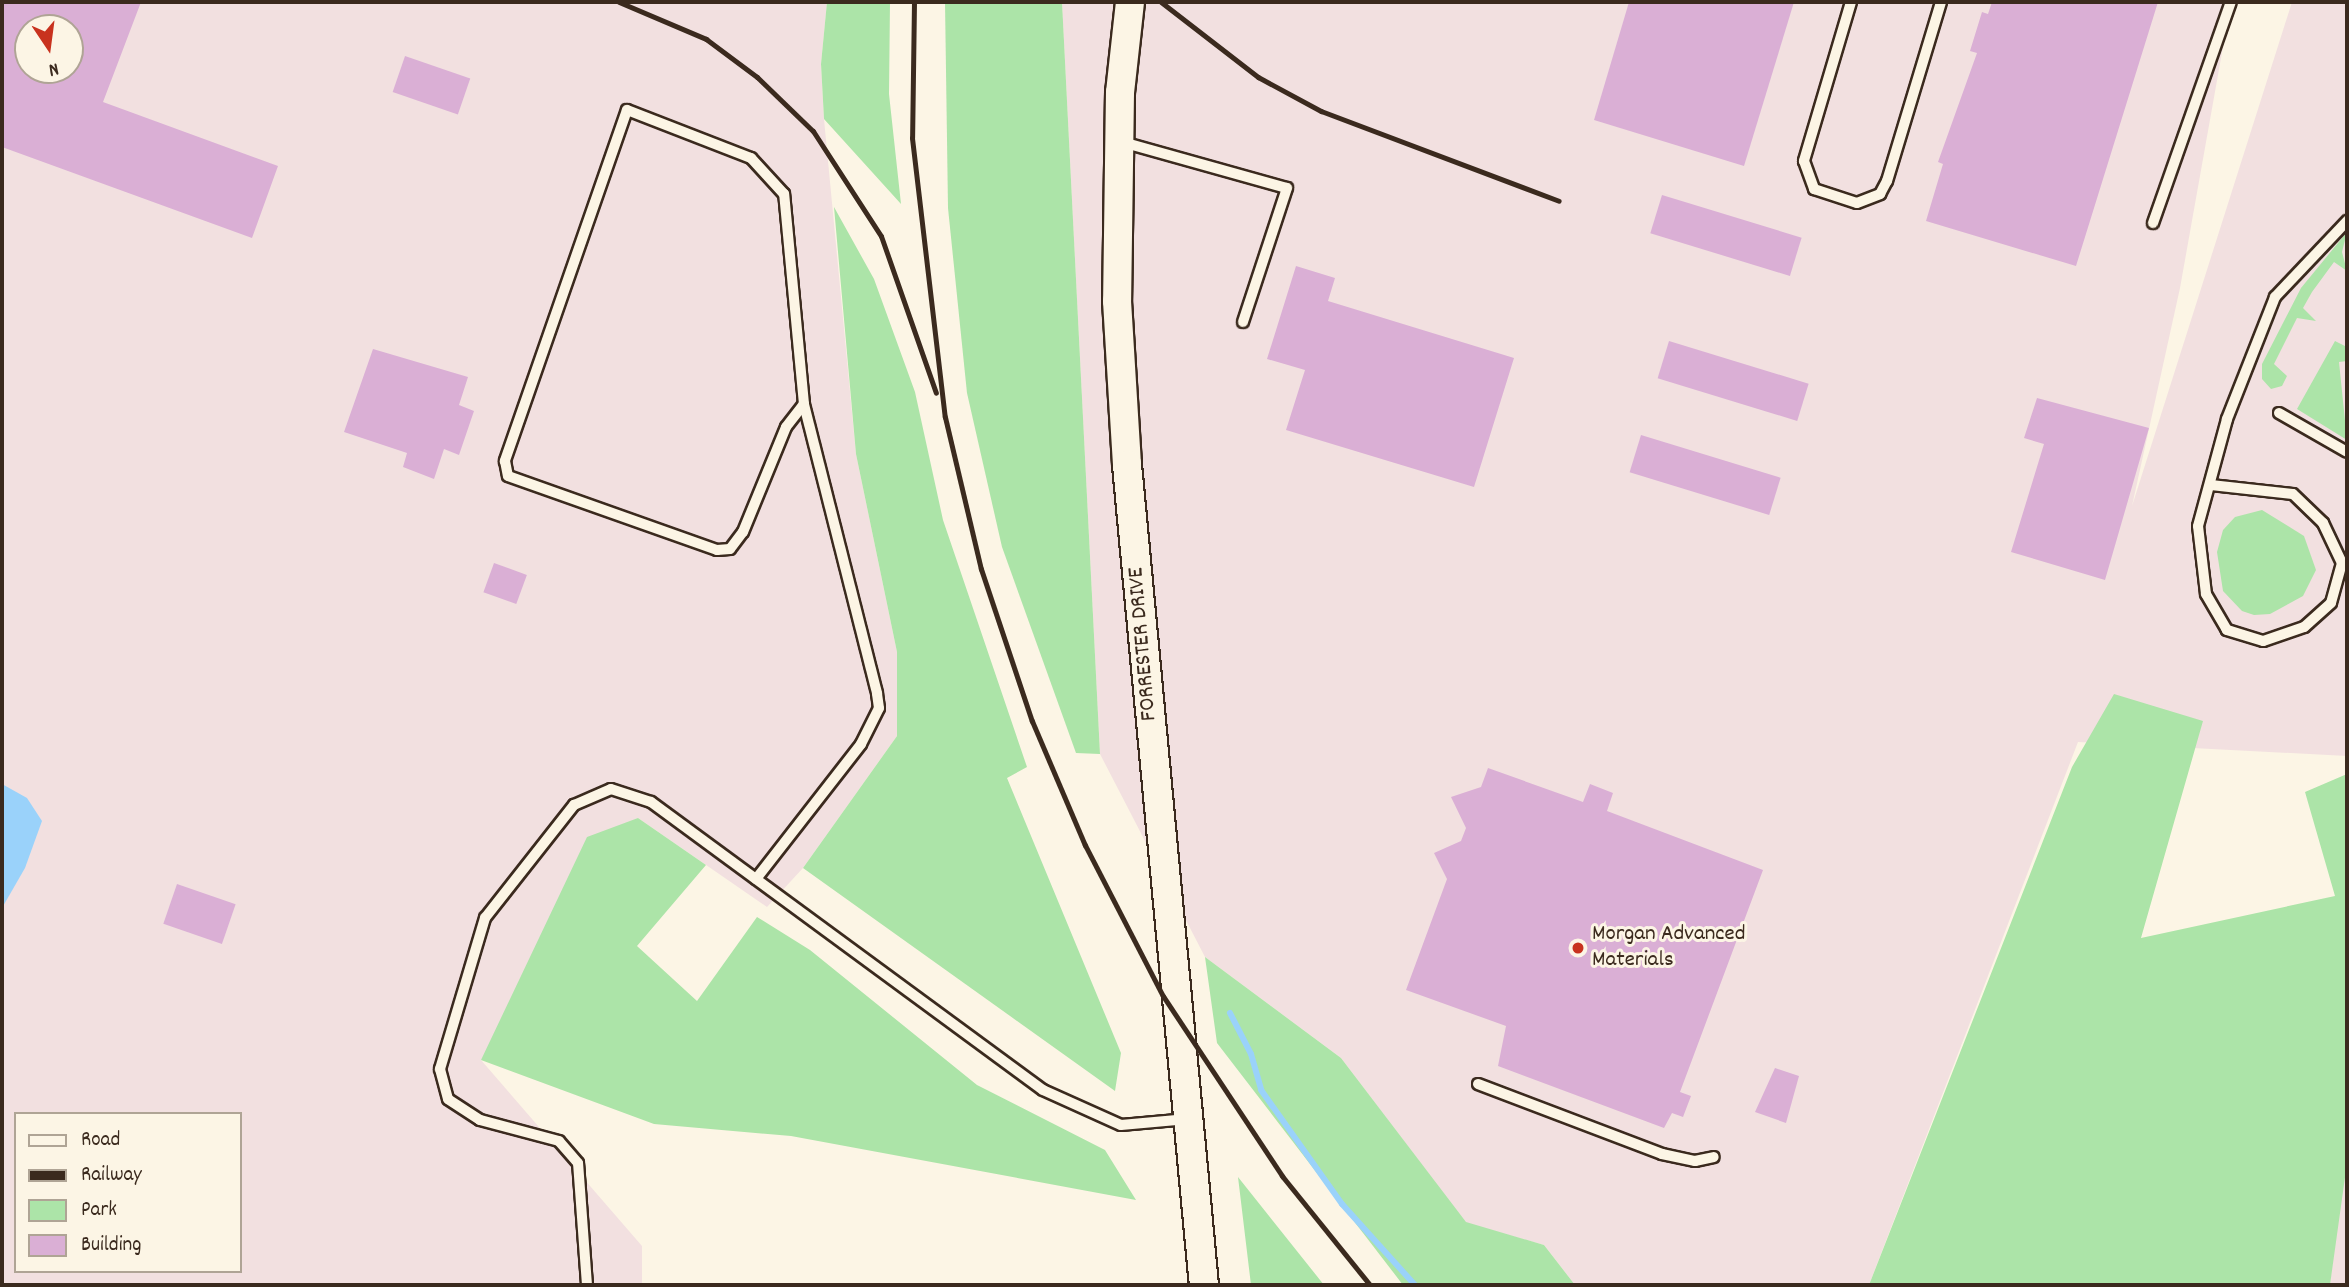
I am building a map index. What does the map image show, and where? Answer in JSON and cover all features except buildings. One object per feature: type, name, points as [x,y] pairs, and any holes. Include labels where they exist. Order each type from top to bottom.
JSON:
[{"type":"street","name":"FORRESTER DRIVE","points":[[1130,2],[1119,142],[1117,301],[1127,465],[1204,1285]]},
{"type":"lane","points":[[1851,2],[1804,161],[1814,189],[1857,204],[1880,194],[1887,181],[1941,2]]},
{"type":"lane","points":[[2153,223],[2231,2]]},
{"type":"lane","points":[[756,879],[861,744],[879,708],[804,404],[783,194],[751,158],[627,110],[505,461],[508,476],[716,550],[730,548],[743,532],[786,427],[804,404]]},
{"type":"lane","points":[[1119,142],[1287,188],[1243,322]]},
{"type":"lane","points":[[2211,485],[2293,494],[2323,523],[2342,563],[2331,603],[2304,628],[2263,640],[2227,630],[2206,594],[2198,526],[2227,419],[2275,297],[2347,220]]},
{"type":"lane","points":[[2279,413],[2347,452]]},
{"type":"lane","points":[[587,1285],[578,1163],[559,1141],[480,1120],[448,1099],[440,1069],[485,918],[574,806],[611,789],[651,802],[1043,1090],[1121,1125],[1188,1119]]},
{"type":"lane","points":[[1478,1084],[1662,1154],[1695,1161],[1714,1157]]},
{"type":"shaded area","points":[[2,2],[827,2],[821,64],[824,119],[856,454],[897,652],[897,736],[803,868],[767,907],[638,818],[481,1060],[642,1246],[642,1285],[2,1285]]},
{"type":"shaded area","points":[[1062,2],[2231,2],[2180,288],[2132,506],[2292,2],[2347,2],[2347,756],[2078,742],[1869,1285],[1575,1285],[1544,1245],[1466,1223],[1341,1058],[1205,957],[1100,754]]},
{"type":"shaded area","points":[[2347,1163],[2347,1285],[2330,1285],[2341,1186]]},
{"type":"green space","points":[[827,2],[890,2],[889,94],[901,204],[824,119],[821,64]]},
{"type":"green space","points":[[945,2],[1062,2],[1100,754],[1076,753],[1002,547],[967,393],[948,208]]},
{"type":"green space","points":[[834,207],[874,279],[915,392],[943,520],[1027,767],[1007,778],[1121,1053],[1115,1091],[803,868],[897,736],[897,652],[856,454]]},
{"type":"green space","points":[[2347,232],[2342,252],[2347,271],[2334,262],[2312,292],[2303,308],[2316,321],[2297,318],[2274,364],[2287,376],[2282,386],[2271,389],[2262,379],[2262,364],[2301,288]]},
{"type":"green space","points":[[2335,341],[2347,347],[2347,361],[2339,362],[2347,440],[2297,409]]},
{"type":"green space","points":[[2262,510],[2304,536],[2316,570],[2303,596],[2270,614],[2254,615],[2242,611],[2223,591],[2217,552],[2223,530],[2235,517]]},
{"type":"green space","points":[[2114,694],[2203,721],[2141,938],[2335,896],[2305,792],[2347,774],[2347,1163],[2330,1285],[1869,1285],[2072,767]]},
{"type":"green space","points":[[638,818],[706,865],[637,946],[697,1001],[757,917],[810,950],[977,1085],[1105,1150],[1136,1200],[791,1136],[654,1124],[481,1060],[587,837]]},
{"type":"green space","points":[[1205,957],[1341,1058],[1466,1222],[1544,1245],[1575,1285],[1403,1285],[1217,1043]]},
{"type":"green space","points":[[1238,1177],[1324,1285],[1251,1285]]},
{"type":"water","points":[[2,784],[27,798],[42,821],[25,868],[2,908]]},
{"type":"waterway","points":[[1230,1013],[1251,1054],[1261,1090],[1342,1204],[1415,1285]]},
{"type":"railway","points":[[619,2],[706,39],[757,77],[813,131],[881,236],[936,393]]},
{"type":"railway","points":[[914,2],[912,138],[945,417],[981,569],[1032,721],[1085,845],[1163,996],[1282,1176],[1370,1285]]},
{"type":"railway","points":[[1161,2],[1258,77],[1321,111],[1559,201]]},
{"type":"place","name":"Morgan Advanced Materials","points":[[1578,948]]}]
